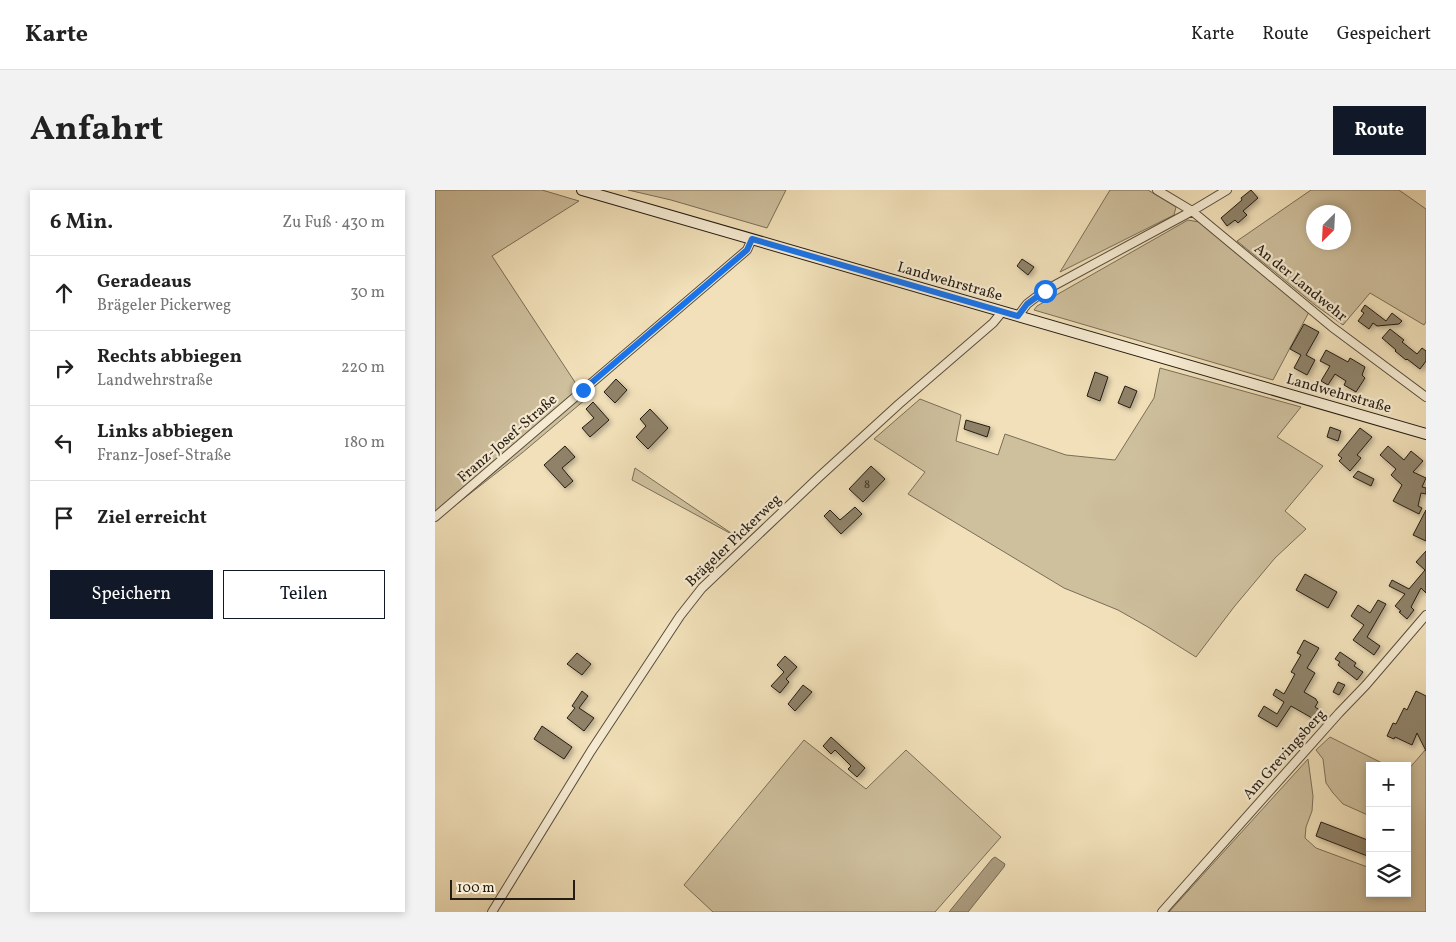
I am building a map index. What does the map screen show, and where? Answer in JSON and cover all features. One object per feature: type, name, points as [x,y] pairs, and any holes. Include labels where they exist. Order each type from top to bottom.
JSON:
[{"type":"street","name":"Landwehrstraße","points":[[582,190],[1426,434]]},
{"type":"street","name":"An der Landwehr","points":[[1157,190],[1192,211],[1332,327],[1426,396]]},
{"type":"street","points":[[1018,316],[1027,304],[1045,291],[1227,190]]},
{"type":"street","name":"Franz-Josef-Straße","points":[[435,517],[747,250],[752,239]]},
{"type":"street","name":"Brägeler Pickerweg","points":[[492,912],[591,751],[680,616],[702,588],[812,484],[899,404],[993,323],[1002,312]]},
{"type":"street","name":"Am Grevingsberg","points":[[1162,912],[1366,685],[1426,615]]},
{"type":"shaded area","points":[[435,190],[542,190],[579,201],[492,256],[586,399],[522,453],[435,521]]},
{"type":"shaded area","points":[[628,190],[786,190],[767,228],[671,200]]},
{"type":"shaded area","points":[[1110,190],[1148,190],[1176,207],[1174,215],[1060,272]]},
{"type":"shaded area","points":[[1311,190],[1399,190],[1426,209],[1426,322],[1424,325],[1370,293],[1343,325],[1315,305],[1237,241]]},
{"type":"shaded area","points":[[1188,220],[1199,222],[1309,312],[1273,380],[1034,310],[1037,306]]},
{"type":"shaded area","points":[[1160,368],[1301,407],[1277,437],[1323,466],[1285,511],[1306,529],[1275,558],[1196,657],[1118,610],[1064,588],[908,494],[925,472],[874,439],[920,399],[961,415],[956,441],[998,455],[1005,434],[1066,455],[1115,460],[1154,398]]},
{"type":"shaded area","points":[[635,468],[737,537],[632,480]]},
{"type":"shaded area","points":[[1330,737],[1380,762],[1366,762],[1366,814],[1343,804],[1333,793],[1326,783],[1323,759],[1316,750]]},
{"type":"shaded area","points":[[804,740],[866,789],[906,750],[1001,837],[935,912],[713,912],[684,885]]},
{"type":"shaded area","points":[[1426,749],[1426,912],[1169,912],[1308,759],[1313,796],[1312,811],[1306,827],[1305,838],[1316,848],[1366,867],[1366,897],[1411,897],[1411,766]]},
{"type":"shaded area","points":[[995,857],[1005,864],[1004,867],[968,912],[949,912],[992,859]]},
{"type":"building","points":[[1251,190],[1258,198],[1243,211],[1247,215],[1238,223],[1235,220],[1227,226],[1221,218]]},
{"type":"building","points":[[1022,259],[1034,267],[1028,275],[1017,266]]},
{"type":"building","points":[[1365,305],[1386,321],[1392,313],[1402,321],[1399,324],[1377,326],[1373,323],[1369,329],[1358,321],[1364,313],[1361,311]]},
{"type":"building","points":[[1304,324],[1319,332],[1306,355],[1315,360],[1307,375],[1294,368],[1301,355],[1290,349]]},
{"type":"building","points":[[1390,329],[1417,354],[1422,348],[1426,351],[1426,361],[1420,369],[1406,360],[1382,338]]},
{"type":"building","points":[[1326,350],[1348,362],[1350,358],[1365,367],[1362,375],[1365,378],[1356,392],[1344,385],[1346,381],[1335,374],[1328,385],[1321,381],[1330,366],[1320,361]]},
{"type":"building","points":[[1095,372],[1108,377],[1100,401],[1087,396]]},
{"type":"building","points":[[616,379],[627,390],[615,403],[604,392]]},
{"type":"building","points":[[1125,386],[1137,391],[1130,408],[1118,403]]},
{"type":"building","points":[[593,402],[609,420],[590,437],[582,428],[594,418],[586,409]]},
{"type":"building","points":[[650,409],[668,428],[648,449],[636,437],[646,426],[640,419]]},
{"type":"building","points":[[966,420],[990,427],[987,437],[964,429]]},
{"type":"building","points":[[1330,427],[1341,431],[1338,441],[1327,437]]},
{"type":"building","points":[[1360,428],[1372,437],[1357,455],[1361,458],[1350,471],[1339,461],[1342,458],[1338,455]]},
{"type":"building","points":[[565,446],[575,457],[562,468],[573,481],[565,488],[544,465]]},
{"type":"building","points":[[1388,446],[1404,460],[1411,451],[1423,461],[1413,472],[1426,478],[1422,487],[1426,488],[1426,494],[1421,493],[1418,506],[1422,508],[1419,514],[1393,501],[1402,485],[1391,475],[1396,469],[1380,455]]},
{"type":"building","points":[[871,466],[885,479],[863,502],[849,489]]},
{"type":"building","points":[[1358,471],[1374,479],[1371,486],[1353,477]]},
{"type":"building","points":[[855,507],[862,514],[841,534],[824,516],[830,510],[840,520]]},
{"type":"building","points":[[1426,510],[1426,541],[1413,535]]},
{"type":"building","points":[[1426,551],[1426,593],[1421,588],[1411,607],[1414,610],[1407,619],[1395,606],[1405,594],[1389,586],[1392,580],[1409,589],[1425,570],[1416,562]]},
{"type":"building","points":[[1305,574],[1337,592],[1328,608],[1296,590]]},
{"type":"building","points":[[1378,600],[1386,604],[1367,637],[1380,646],[1374,655],[1353,640],[1364,625],[1351,616],[1358,605],[1370,613]]},
{"type":"building","points":[[1304,640],[1319,648],[1307,668],[1315,673],[1304,692],[1316,699],[1318,702],[1315,707],[1324,713],[1319,722],[1291,706],[1277,727],[1258,716],[1264,706],[1277,714],[1284,702],[1273,695],[1276,689],[1284,694],[1295,674],[1291,672],[1301,655],[1297,653]]},
{"type":"building","points":[[1340,652],[1356,663],[1354,666],[1363,672],[1357,680],[1338,665],[1340,662],[1335,659]]},
{"type":"building","points":[[577,653],[591,664],[582,675],[567,664]]},
{"type":"building","points":[[785,656],[797,667],[786,679],[789,682],[780,693],[771,686],[784,672],[777,665]]},
{"type":"building","points":[[1338,682],[1345,685],[1339,695],[1333,692]]},
{"type":"building","points":[[803,685],[812,692],[795,711],[788,704]]},
{"type":"building","points":[[582,691],[588,696],[579,708],[594,718],[584,731],[567,718],[575,708],[572,706]]},
{"type":"building","points":[[1416,691],[1426,696],[1426,751],[1417,733],[1412,745],[1395,737],[1394,739],[1387,736],[1393,723],[1396,724],[1404,708],[1407,710]]},
{"type":"building","points":[[542,726],[572,747],[564,759],[534,739]]},
{"type":"building","points":[[831,737],[865,768],[857,777],[848,769],[851,766],[835,750],[831,754],[823,746]]},
{"type":"building","points":[[1321,822],[1366,839],[1366,855],[1316,836]]},
{"type":"route","points":[[583,390],[747,250],[752,239],[1018,316],[1027,304],[1045,291]]}]
